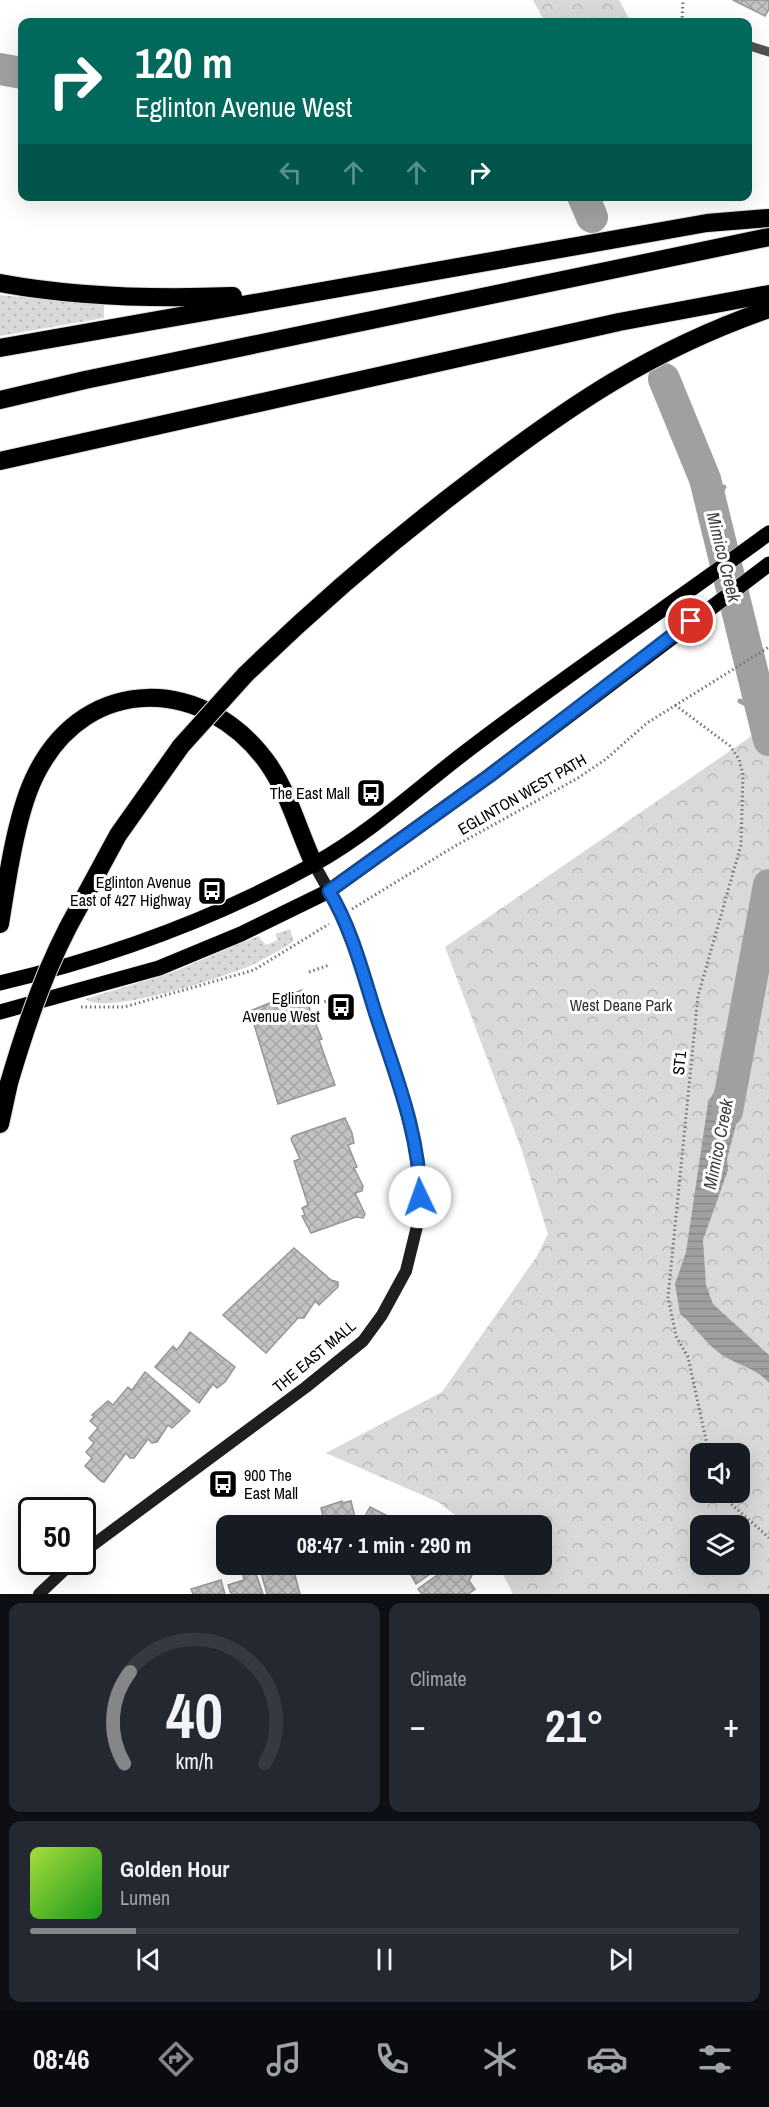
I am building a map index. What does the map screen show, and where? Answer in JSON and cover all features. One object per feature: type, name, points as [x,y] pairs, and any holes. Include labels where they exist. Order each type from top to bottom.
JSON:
[{"type":"highway","points":[[0,348],[336,286],[707,223],[769,218]]},
{"type":"highway","points":[[0,400],[85,380],[769,237]]},
{"type":"highway","points":[[0,283],[79,293],[174,298],[252,295],[336,286]]},
{"type":"highway","points":[[0,461],[619,322],[769,294]]},
{"type":"highway","points":[[0,1124],[25,1029],[46,972],[118,835],[181,746],[245,675],[312,610],[386,546],[540,428],[647,360],[705,333],[769,309]]},
{"type":"highway","points":[[0,393],[85,380]]},
{"type":"highway","points":[[1,918],[22,814],[35,775],[56,743],[79,720],[111,705],[138,698],[165,698],[202,707],[248,738],[270,767],[314,864]]},
{"type":"main road","points":[[0,983],[90,959],[159,936],[314,864],[360,836],[473,747],[768,534]]},
{"type":"main road","points":[[0,1012],[159,968],[241,934],[329,891],[489,776],[769,564]]},
{"type":"main road","name":"THE EAST MALL","points":[[96,1543],[306,1387],[363,1341],[382,1315],[406,1271],[420,1215],[416,1151],[400,1089],[358,959],[338,907],[314,864]]},
{"type":"main road","points":[[39,1594],[59,1575]]},
{"type":"lane","points":[[752,47],[769,52]]},
{"type":"path","points":[[682,18],[683,0]]},
{"type":"path","name":"EGLINTON WEST PATH","points":[[372,896],[455,846],[578,778],[674,705],[769,647]]},
{"type":"path","name":"ST1","points":[[674,705],[730,746],[739,759],[743,775],[741,845],[698,994],[668,1297],[676,1336],[688,1357],[707,1443]]},
{"type":"path","points":[[75,1007],[124,1007],[164,998],[254,970],[299,944]]},
{"type":"path","points":[[309,972],[329,965]]},
{"type":"path","points":[[320,1003],[340,997]]},
{"type":"path","points":[[730,1503],[769,1538]]},
{"type":"green space","points":[[533,0],[619,0],[629,18],[543,18]]},
{"type":"green space","points":[[0,295],[104,305],[104,318],[0,336]]},
{"type":"green space","name":"West Deane Park","points":[[769,724],[769,1594],[513,1594],[503,1575],[552,1575],[552,1515],[455,1515],[438,1502],[326,1453],[442,1392],[537,1256],[548,1234],[521,1148],[445,947]]},
{"type":"green space","points":[[290,929],[294,941],[250,966],[216,978],[166,993],[117,1003],[98,1003],[85,999],[173,972],[258,936],[266,945],[278,940],[275,934]]},
{"type":"water","points":[[718,1071],[741,1071],[738,1117],[727,1159],[728,1170],[703,1240],[706,1285],[713,1304],[769,1355],[769,1383],[757,1373],[723,1356],[680,1314],[675,1284],[686,1252],[708,1103],[716,1088]]},
{"type":"building","points":[[733,0],[769,0],[769,9],[765,16]]},
{"type":"building","points":[[302,990],[308,996],[306,1000],[322,1039],[319,1040],[335,1085],[278,1104],[250,1011]]},
{"type":"building","points":[[345,1118],[354,1143],[348,1145],[357,1167],[354,1168],[363,1186],[362,1191],[355,1193],[365,1214],[363,1218],[356,1217],[311,1233],[302,1216],[305,1215],[302,1208],[308,1205],[294,1161],[300,1159],[291,1139],[293,1136]]},
{"type":"building","points":[[294,1248],[331,1280],[338,1282],[338,1287],[319,1305],[315,1301],[304,1318],[298,1318],[266,1353],[223,1315]]},
{"type":"building","points":[[190,1332],[235,1367],[225,1382],[217,1388],[213,1384],[199,1403],[155,1367],[173,1346],[177,1350]]},
{"type":"building","points":[[145,1372],[190,1411],[172,1428],[168,1425],[157,1442],[152,1443],[148,1439],[134,1458],[130,1458],[126,1453],[104,1482],[101,1481],[85,1466],[92,1458],[86,1452],[94,1443],[89,1438],[98,1428],[90,1421],[94,1417],[92,1415],[108,1401],[113,1405],[128,1387],[132,1390]]},
{"type":"building","points":[[342,1501],[342,1503],[351,1501],[354,1515],[323,1515],[321,1508]]},
{"type":"building","points":[[370,1507],[386,1515],[366,1515]]},
{"type":"building","points":[[243,1575],[256,1575],[263,1594],[231,1594],[228,1585],[244,1580]]},
{"type":"building","points":[[262,1575],[295,1575],[300,1594],[267,1594]]},
{"type":"building","points":[[411,1575],[429,1575],[416,1584]]},
{"type":"building","points":[[438,1575],[472,1575],[469,1581],[475,1589],[468,1594],[422,1594],[418,1589]]},
{"type":"building","points":[[221,1580],[225,1594],[193,1594],[191,1589]]},
{"type":"waterway","name":"Mimico Creek","points":[[0,69],[18,72]]},
{"type":"waterway","name":"Mimico Creek","points":[[585,201],[592,217]]},
{"type":"waterway","name":"Mimico Creek","points":[[664,379],[705,479],[769,740]]},
{"type":"waterway","points":[[711,509],[724,487]]},
{"type":"waterway","points":[[740,701],[761,712]]},
{"type":"waterway","name":"Mimico Creek","points":[[764,724],[769,719]]},
{"type":"waterway","name":"Mimico Creek","points":[[727,1111],[769,885]]},
{"type":"place","name":"The East Mall","points":[[371,793]]},
{"type":"place","name":"Eglinton Avenue East of 427 Highway","points":[[212,891]]},
{"type":"place","name":"Eglinton Avenue West","points":[[341,1007]]},
{"type":"place","name":"900 The East Mall","points":[[223,1484]]},
{"type":"route","points":[[420,1197],[416,1151],[400,1089],[358,959],[338,907],[329,891],[489,776],[691,621]]}]
